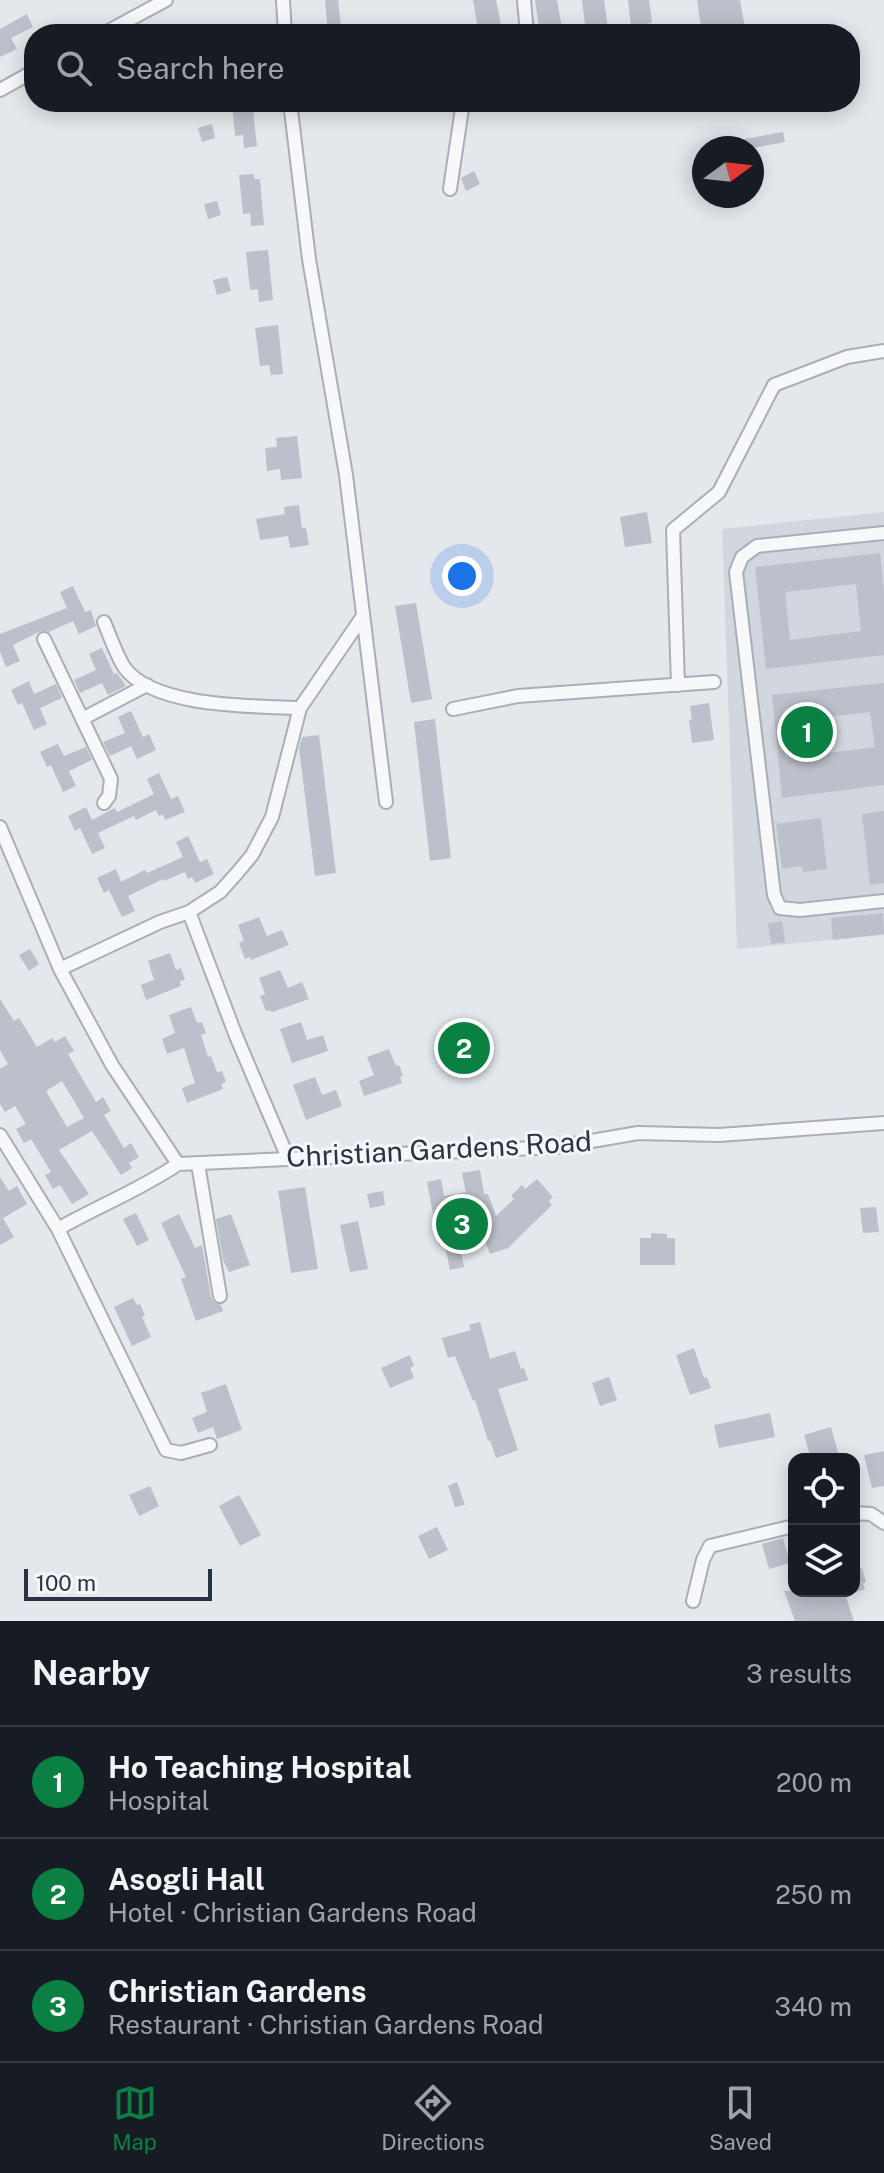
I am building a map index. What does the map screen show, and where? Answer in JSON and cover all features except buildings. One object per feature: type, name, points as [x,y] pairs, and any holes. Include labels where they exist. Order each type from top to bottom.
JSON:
[{"type":"street","points":[[122,24],[166,0]]},
{"type":"street","points":[[283,0],[284,24]]},
{"type":"street","points":[[524,0],[526,24]]},
{"type":"street","points":[[0,90],[24,77]]},
{"type":"street","points":[[291,112],[309,259],[346,475],[386,802]]},
{"type":"street","points":[[450,189],[462,112]]},
{"type":"street","points":[[678,685],[673,530],[719,492],[774,385],[847,357],[884,351]]},
{"type":"street","points":[[884,533],[757,546],[742,557],[736,572],[774,895],[780,908],[800,910],[884,901]]},
{"type":"street","points":[[60,969],[160,922],[189,912],[220,892],[252,855],[272,817],[300,708],[363,616]]},
{"type":"street","points":[[104,622],[125,669],[147,685],[214,705],[300,708]]},
{"type":"street","points":[[44,639],[112,783],[104,803]]},
{"type":"street","points":[[453,709],[518,696],[714,682]]},
{"type":"street","points":[[82,719],[147,685]]},
{"type":"street","points":[[0,827],[60,969],[112,1065],[178,1164],[149,1184],[58,1229]]},
{"type":"street","points":[[189,912],[236,1036],[288,1158]]},
{"type":"street","name":"Christian Gardens Road","points":[[178,1164],[557,1147],[638,1133],[719,1135],[884,1123]]},
{"type":"street","points":[[0,1135],[58,1229],[166,1450],[181,1453],[210,1445]]},
{"type":"street","points":[[198,1164],[220,1296]]},
{"type":"street","points":[[860,1513],[871,1514],[884,1523]]},
{"type":"street","points":[[693,1601],[703,1560],[710,1546],[788,1527]]},
{"type":"shaded area","points":[[884,512],[884,935],[737,949],[722,529]]},
{"type":"place","name":"Ho Teaching Hospital","points":[[807,732]]},
{"type":"place","name":"Asogli Hall","points":[[464,1048]]},
{"type":"place","name":"Christian Gardens","points":[[462,1224]]}]
